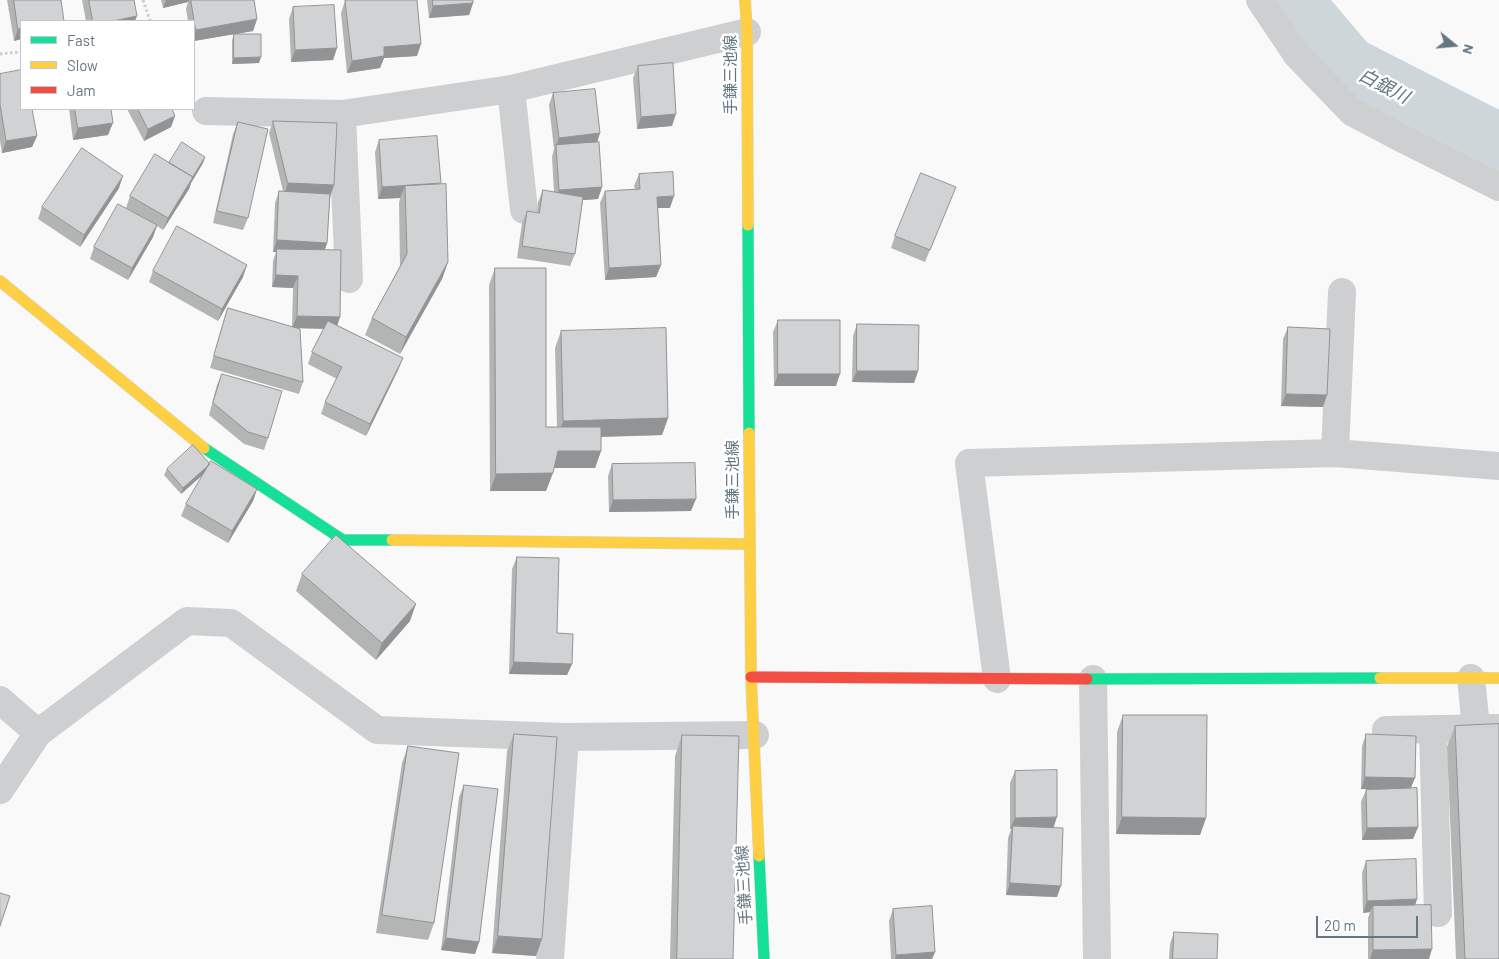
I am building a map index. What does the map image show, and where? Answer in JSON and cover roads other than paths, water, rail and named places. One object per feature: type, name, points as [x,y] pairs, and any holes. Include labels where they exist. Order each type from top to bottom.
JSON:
[{"type":"street","name":"手鎌三池線","points":[[745,0],[747,32],[751,677],[764,959]]},
{"type":"street","points":[[1260,0],[1297,55],[1352,112],[1499,187]]},
{"type":"street","points":[[206,111],[342,114],[510,88],[747,32]]},
{"type":"street","points":[[510,88],[524,210]]},
{"type":"street","points":[[342,114],[348,279]]},
{"type":"street","points":[[0,281],[199,445],[343,540],[749,544]]},
{"type":"street","points":[[1335,453],[1342,292]]},
{"type":"street","points":[[997,679],[969,463],[1335,453],[1499,466]]},
{"type":"street","points":[[0,790],[38,733],[187,622],[231,623],[377,730],[565,737],[755,735]]},
{"type":"street","points":[[751,677],[997,679],[1499,678]]},
{"type":"street","points":[[1386,730],[1488,728],[1471,678]]},
{"type":"street","points":[[1093,679],[1097,959]]},
{"type":"street","points":[[0,700],[38,733]]},
{"type":"street","points":[[1433,728],[1438,913]]},
{"type":"street","points":[[550,959],[565,737]]},
{"type":"waterway","name":"白銀川","points":[[1291,0],[1348,67],[1499,144]]}]
